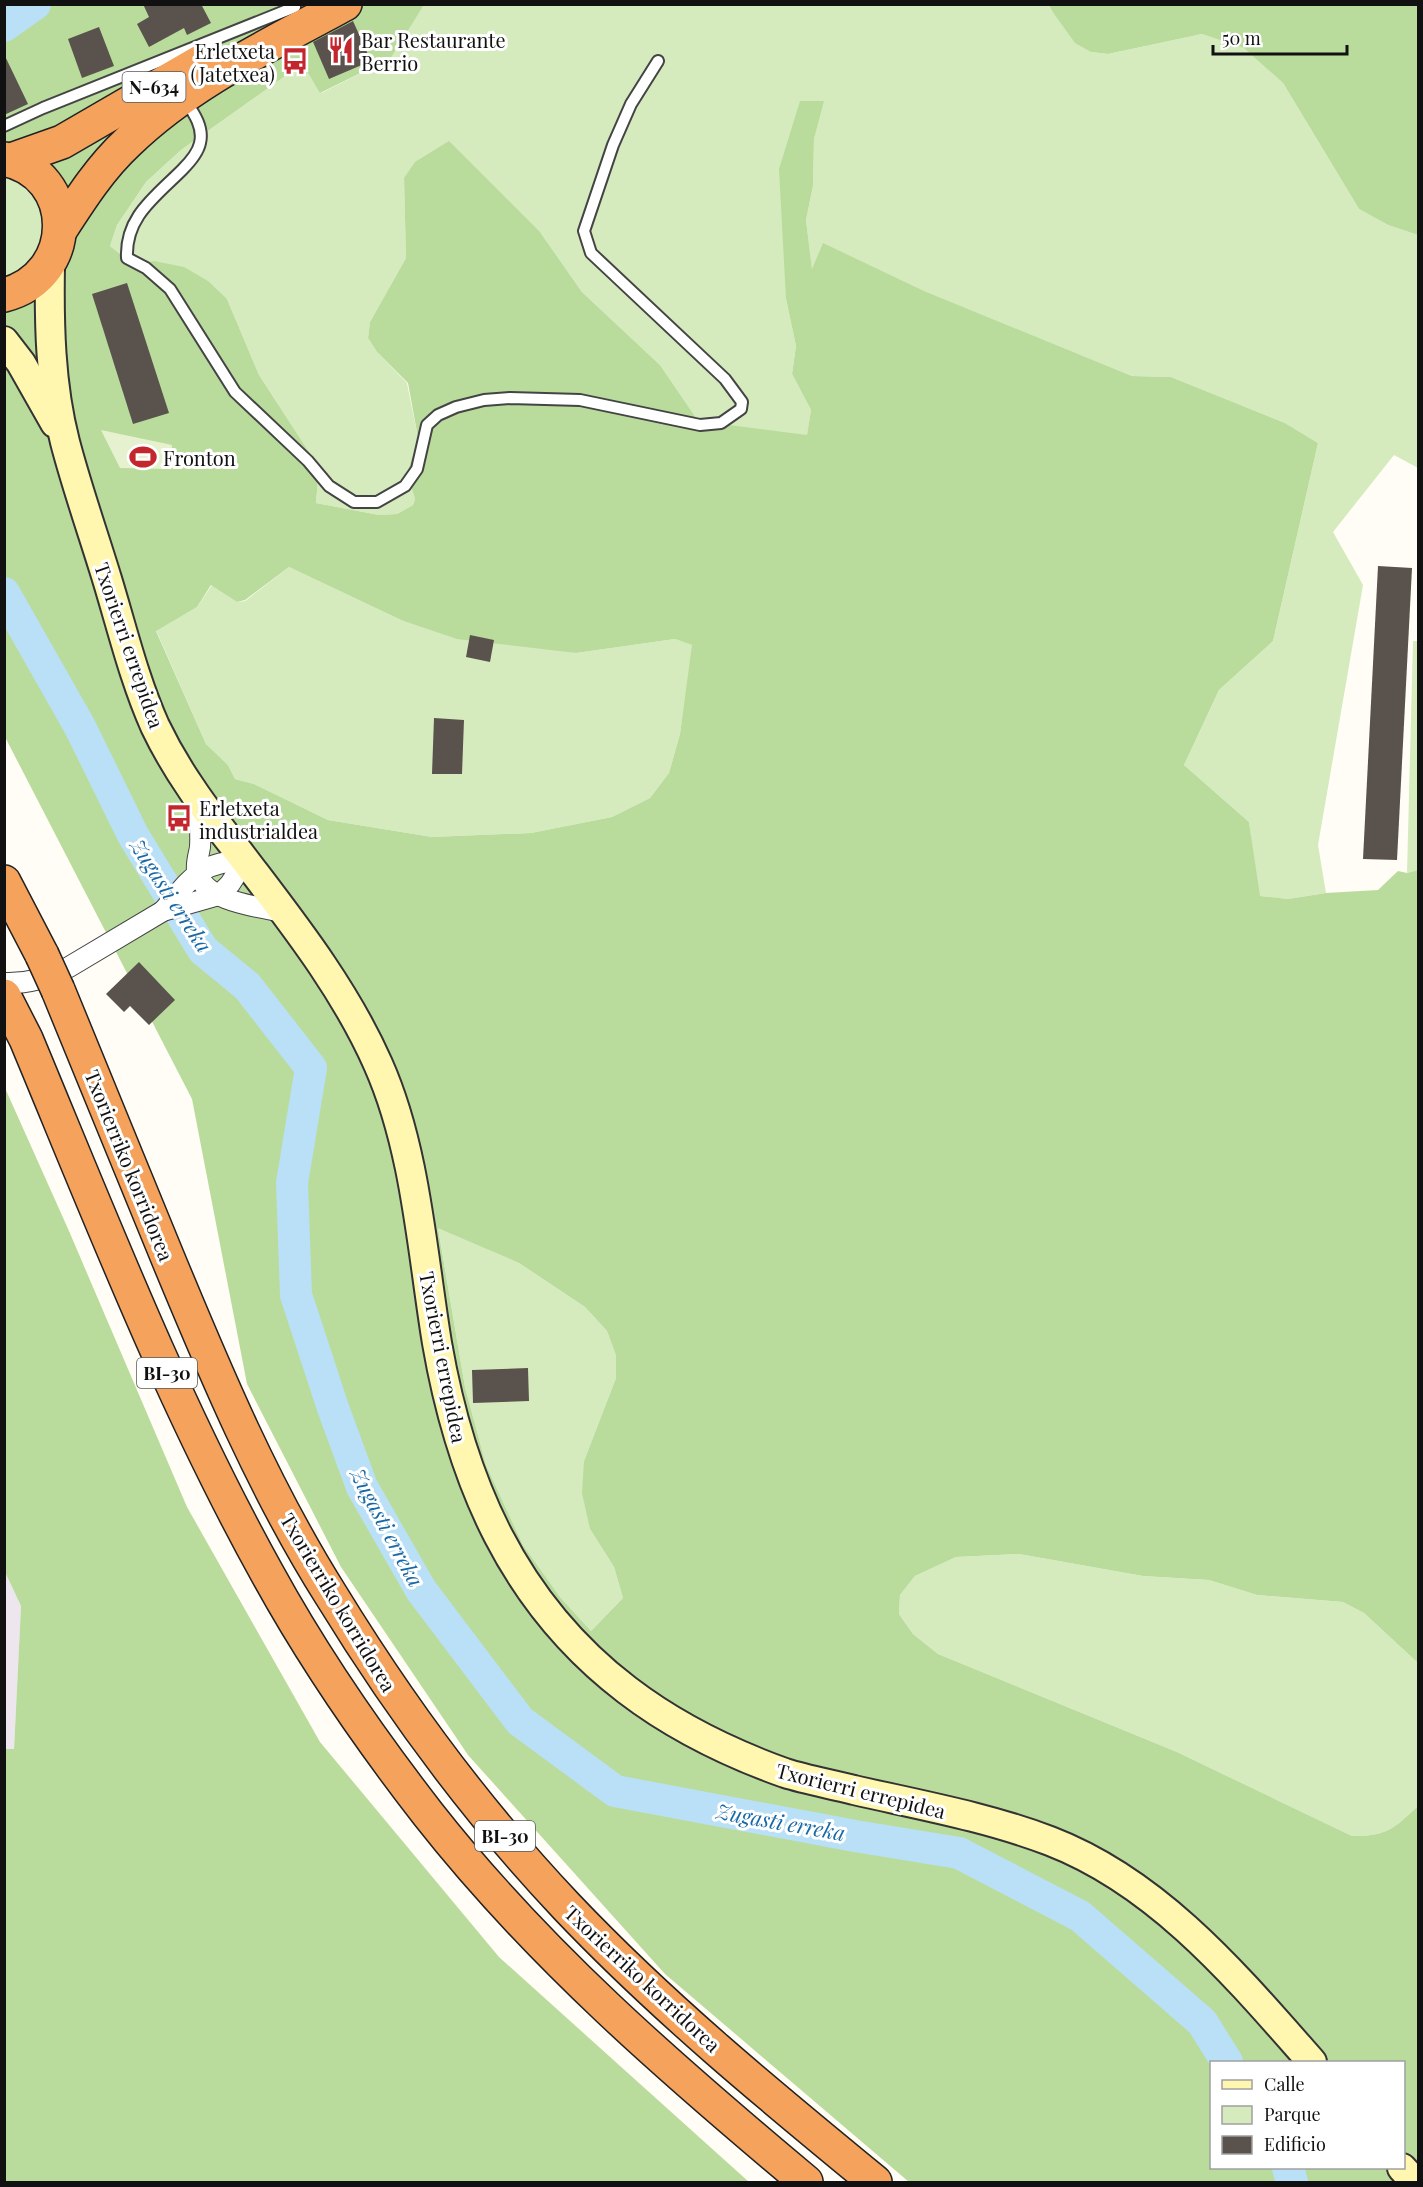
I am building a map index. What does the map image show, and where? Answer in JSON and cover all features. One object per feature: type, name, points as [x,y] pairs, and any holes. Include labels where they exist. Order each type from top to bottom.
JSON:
[{"type":"highway","name":"N-634","points":[[61,229],[91,184],[127,142],[183,97],[238,62],[345,4]]},
{"type":"highway","name":"N-634","points":[[8,160],[62,142],[297,6]]},
{"type":"highway","name":"N-634","points":[[4,295],[19,292],[36,280],[50,264],[58,247],[61,229],[57,206],[47,186],[31,170],[8,160]]},
{"type":"highway","name":"Txorierriko korridorea","points":[[4,882],[58,990],[232,1410],[330,1595],[399,1700],[463,1787],[576,1916],[642,1982],[695,2030],[875,2182]]},
{"type":"highway","name":"BI-30","points":[[6,993],[192,1428],[267,1574],[363,1725],[429,1815],[536,1938],[612,2014],[666,2063],[806,2182]]},
{"type":"main road","points":[[50,264],[51,352],[64,437]]},
{"type":"main road","points":[[4,341],[21,363],[64,437]]},
{"type":"main road","name":"Txorierri errepidea","points":[[64,437],[133,666],[156,727],[199,800],[330,975],[380,1067],[402,1134],[422,1237],[438,1347],[459,1440],[476,1490],[504,1550],[544,1609],[597,1665],[631,1693],[724,1749],[790,1774],[1000,1824],[1056,1843],[1113,1873],[1158,1904],[1205,1946],[1311,2061]]},
{"type":"main road","points":[[1403,2169],[1415,2182]]},
{"type":"street","points":[[195,874],[200,846],[199,800]]},
{"type":"street","points":[[163,911],[195,874],[216,864],[246,861]]},
{"type":"street","points":[[215,897],[246,861]]},
{"type":"street","points":[[195,874],[215,897]]},
{"type":"street","points":[[6,993],[65,970],[163,911],[215,897],[283,912]]},
{"type":"lane","points":[[4,126],[43,108],[297,6]]},
{"type":"lane","points":[[183,97],[199,122],[201,142],[191,160],[144,207],[133,223],[127,243],[127,258],[146,268],[170,289],[234,392],[308,461],[329,486],[354,502],[377,502],[405,486],[417,469],[427,425],[438,415],[456,407],[484,400],[510,398],[580,400],[700,425],[721,423],[741,409],[742,402],[724,379],[591,253],[584,231],[612,145],[631,104],[658,61]]},
{"type":"shaded area","points":[[4,1570],[21,1606],[14,1749],[5,1749]]},
{"type":"green space","points":[[40,5],[424,5],[391,58],[320,93],[304,66],[288,74],[181,150],[146,182],[117,225],[110,246],[134,265],[154,261],[184,267],[208,281],[227,299],[259,375],[311,455],[318,479],[316,503],[379,515],[397,514],[413,505],[415,499],[407,473],[418,438],[408,383],[377,352],[368,338],[370,322],[406,258],[404,178],[415,162],[449,141],[540,232],[582,292],[660,365],[698,421],[807,435],[811,410],[792,374],[796,346],[786,299],[779,169],[800,101],[824,101],[814,139],[813,186],[806,220],[812,269],[823,243],[924,291],[1132,376],[1171,377],[1285,423],[1318,443],[1273,641],[1219,690],[1184,765],[1249,822],[1260,896],[1288,899],[1326,893],[1378,890],[1398,871],[1407,873],[1418,870],[1418,1663],[1364,1613],[1343,1602],[1257,1595],[1209,1580],[1143,1576],[1019,1554],[956,1557],[915,1576],[900,1595],[899,1614],[913,1634],[938,1654],[1177,1752],[1352,1836],[1374,1835],[1389,1830],[1418,1806],[1418,2182],[909,2182],[665,1974],[468,1755],[341,1567],[247,1384],[192,1099],[5,737],[4,280],[24,271],[42,246],[44,215],[29,188],[4,174],[5,33]],"holes":[[[289,567],[401,620],[457,639],[576,653],[675,639],[692,645],[680,734],[669,773],[650,798],[612,817],[531,833],[432,837],[328,820],[254,784],[235,779],[228,765],[206,744],[156,631],[197,607],[211,585],[237,602],[245,600]],[[438,1228],[519,1263],[585,1307],[607,1331],[616,1355],[616,1378],[584,1461],[582,1493],[590,1529],[614,1567],[623,1598],[591,1631],[560,1597],[523,1545],[486,1465],[465,1387]]]},
{"type":"green space","points":[[424,5],[1049,5],[1091,52],[1108,54],[1202,34],[1244,47],[1283,83],[1359,209],[1388,225],[1418,235],[1418,468],[1394,455],[1333,532],[1363,585],[1318,845],[1326,893],[1288,899],[1259,896],[1249,822],[1184,765],[1219,690],[1273,641],[1318,443],[1285,423],[1171,377],[1132,376],[923,291],[824,244],[812,271],[806,220],[813,186],[814,139],[823,101],[800,101],[786,299],[796,346],[792,374],[811,410],[807,436],[698,422],[660,365],[582,292],[540,232],[404,178],[406,258],[370,322],[368,338],[377,352],[407,383],[418,438],[407,473],[415,499],[413,505],[397,514],[379,515],[316,503],[318,479],[311,455],[259,375],[227,299],[134,265],[110,246],[117,225],[146,182],[181,150],[288,74],[305,66],[321,93],[391,58]]},
{"type":"green space","points":[[1049,5],[1418,5],[1418,235],[1388,225],[1359,209],[1283,83],[1244,48],[1202,34],[1108,54],[1091,52],[1075,43]]},
{"type":"green space","points":[[4,174],[16,178],[39,200],[46,231],[35,260],[4,280]]},
{"type":"green space","name":"Fronton","points":[[101,430],[172,445],[171,469],[120,468]]},
{"type":"green space","points":[[289,567],[401,620],[576,653],[675,639],[693,645],[680,734],[669,773],[650,798],[612,817],[531,833],[432,837],[328,820],[254,784],[235,779],[228,765],[206,744],[156,630],[197,607],[212,585],[237,602],[245,601]]},
{"type":"green space","points":[[1413,641],[1418,641],[1418,870],[1407,873]]},
{"type":"green space","points":[[5,1088],[187,1507],[320,1742],[499,1957],[749,2182],[5,2182],[4,1749],[14,1749],[21,1606],[4,1570]]},
{"type":"green space","points":[[438,1227],[519,1263],[585,1307],[607,1331],[616,1354],[616,1378],[584,1461],[590,1529],[614,1567],[623,1598],[591,1631],[560,1597],[523,1545],[486,1465],[465,1387]]},
{"type":"green space","points":[[1019,1554],[1143,1576],[1209,1580],[1257,1595],[1343,1602],[1364,1613],[1418,1663],[1418,1806],[1389,1830],[1374,1835],[1352,1836],[1177,1752],[938,1654],[913,1634],[899,1614],[900,1595],[915,1576],[956,1557]]},
{"type":"building","points":[[143,4],[201,4],[211,23],[187,35],[184,28],[149,47],[137,24],[149,17]]},
{"type":"building","name":"Bar Restaurante Berrio","points":[[353,21],[371,61],[329,79],[313,42]]},
{"type":"building","points":[[99,27],[114,66],[82,78],[68,39]]},
{"type":"building","points":[[4,54],[28,104],[4,115]]},
{"type":"building","points":[[127,283],[169,413],[133,424],[92,294]]},
{"type":"building","points":[[1378,566],[1412,568],[1397,860],[1363,859]]},
{"type":"building","points":[[470,635],[494,640],[490,662],[466,657]]},
{"type":"building","points":[[434,718],[464,720],[462,774],[432,774]]},
{"type":"building","points":[[139,962],[175,1000],[149,1025],[130,1006],[124,1012],[106,994]]},
{"type":"building","points":[[528,1368],[529,1401],[473,1403],[472,1370]]},
{"type":"waterway","points":[[4,26],[35,4]]},
{"type":"waterway","name":"Zugasti erreka","points":[[4,593],[80,727],[133,835],[203,950],[247,986],[311,1068],[292,1183],[296,1295],[362,1487],[421,1590],[520,1721],[615,1791],[959,1853],[1080,1916],[1202,2022],[1226,2061]]},
{"type":"waterway","name":"Zugasti erreka","points":[[1288,2169],[1292,2182]]},
{"type":"place","name":"Bar Restaurante Berrio","points":[[341,50]]},
{"type":"place","name":"Erletxeta (Jatetxea)","points":[[295,61]]},
{"type":"place","name":"Fronton","points":[[143,457]]},
{"type":"place","name":"Erletxeta industrialdea","points":[[179,818]]}]
